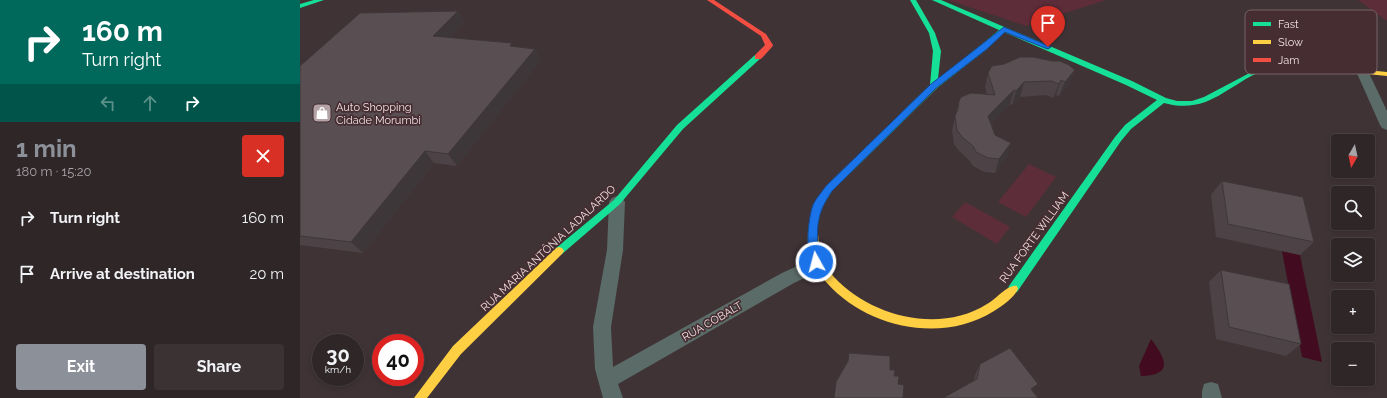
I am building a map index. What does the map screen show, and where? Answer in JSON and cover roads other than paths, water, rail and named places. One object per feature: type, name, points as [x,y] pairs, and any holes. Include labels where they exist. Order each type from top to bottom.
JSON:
[{"type":"street","points":[[300,6],[321,0]]},
{"type":"street","name":"RUA MARIA ANTÔNIA LADALARDO","points":[[420,398],[457,350],[567,243],[616,202],[680,127],[763,53],[768,45],[764,35],[710,0]]},
{"type":"street","points":[[913,0],[932,33],[937,51],[934,86]]},
{"type":"street","points":[[935,0],[1129,83],[1163,100],[1177,104],[1193,104],[1207,99],[1254,74]]},
{"type":"street","name":"RUA FORTE WILLIAM","points":[[1004,30],[934,86],[829,188],[818,204],[813,220],[813,244],[816,262],[830,281],[849,297],[870,310],[886,316],[911,322],[942,324],[965,320],[1002,301],[1021,278],[1052,232],[1128,127],[1163,100]]},
{"type":"street","points":[[1377,73],[1387,74]]},
{"type":"street","points":[[1363,74],[1387,125]]},
{"type":"street","points":[[614,398],[604,369],[602,327],[604,306],[615,250],[616,202]]},
{"type":"street","name":"RUA COBALT","points":[[608,380],[788,278],[817,264]]},
{"type":"place","name":"Auto Shopping Cidade Morumbi","points":[[322,113]]}]
